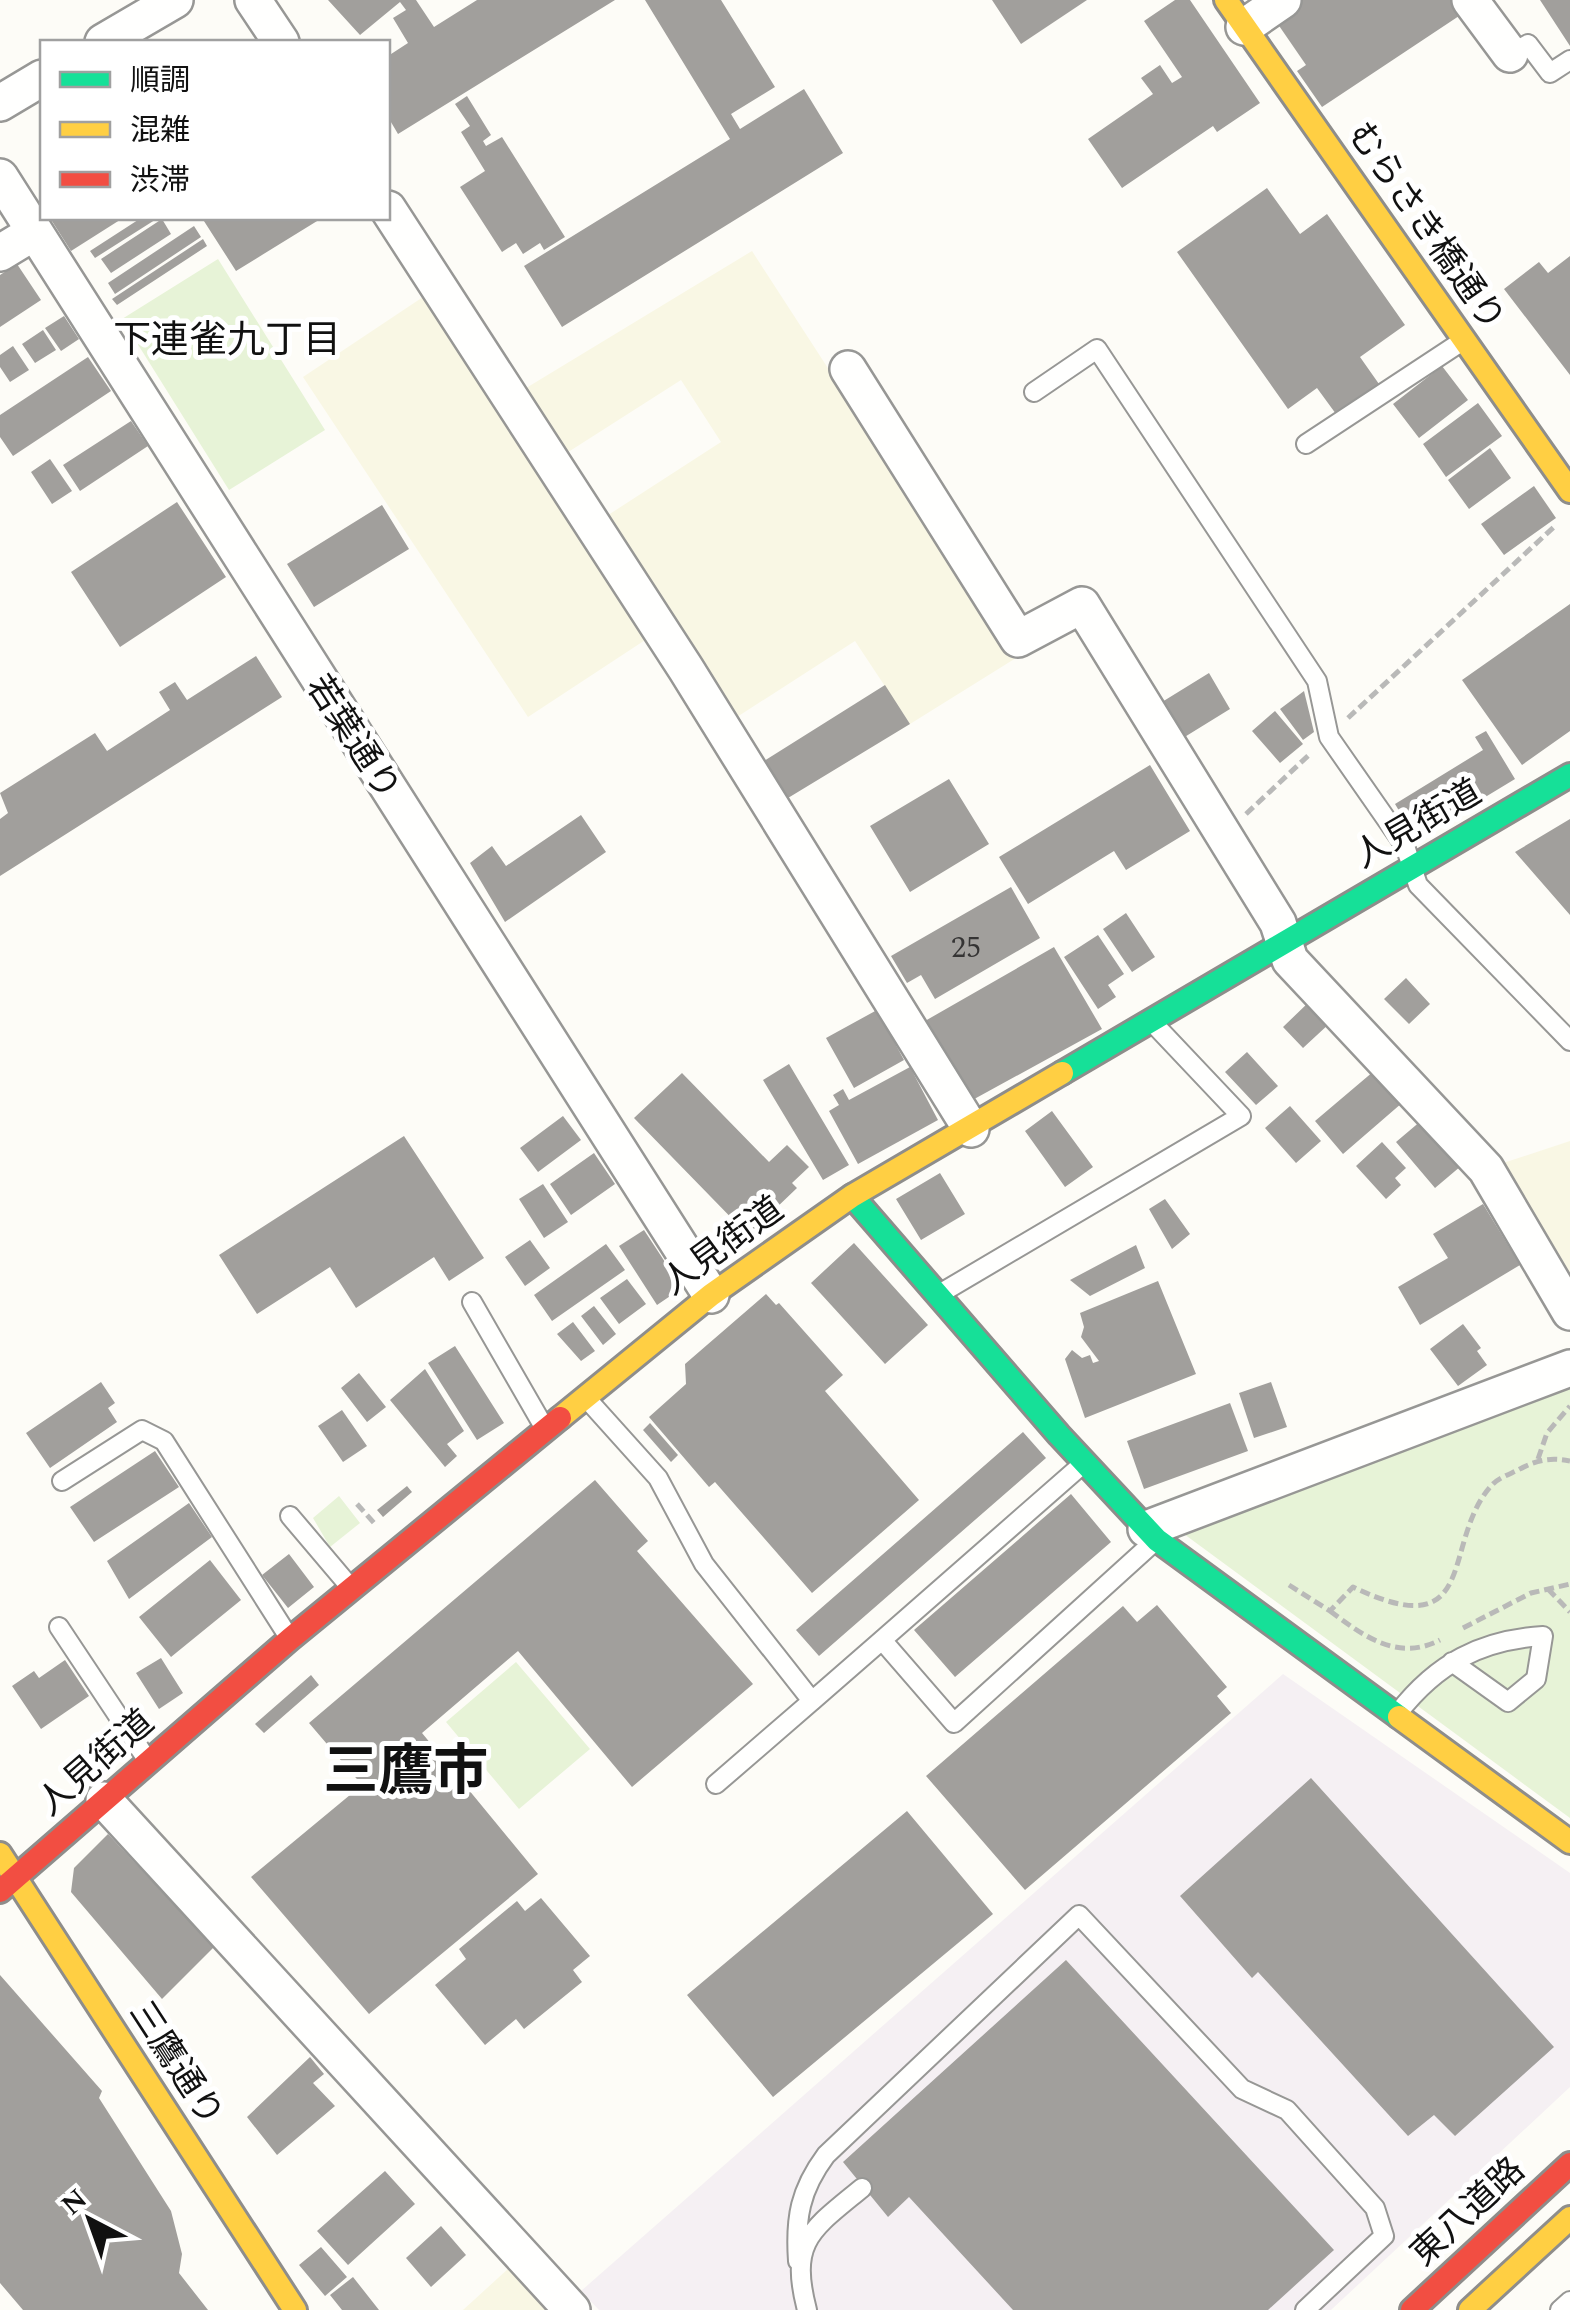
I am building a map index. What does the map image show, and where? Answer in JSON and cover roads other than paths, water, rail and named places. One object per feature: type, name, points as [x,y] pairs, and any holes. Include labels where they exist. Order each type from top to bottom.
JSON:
[{"type":"main road","name":"むらさき橋通り","points":[[1235,13],[1570,491]]},
{"type":"main road","name":"人見街道","points":[[8,1884],[290,1639],[544,1427],[711,1295],[852,1196],[971,1130],[1284,941],[1570,775]]},
{"type":"main road","points":[[852,1196],[936,1296],[1151,1535],[1570,1842]]},
{"type":"main road","name":"三鷹通り","points":[[0,1854],[8,1884],[295,2310]]},
{"type":"main road","name":"東八道路","points":[[1412,2310],[1570,2164]]},
{"type":"main road","points":[[1470,2310],[1570,2218]]},
{"type":"street","points":[[106,40],[175,0]]},
{"type":"street","points":[[253,0],[279,40]]},
{"type":"street","points":[[1235,13],[1283,0]]},
{"type":"street","points":[[1470,0],[1510,54]]},
{"type":"street","points":[[0,103],[40,79]]},
{"type":"street","name":"若葉通り","points":[[0,177],[711,1295]]},
{"type":"street","points":[[390,212],[707,702],[971,1130]]},
{"type":"street","points":[[0,253],[33,233]]},
{"type":"street","points":[[848,369],[1018,639],[1082,605],[1278,923],[1290,960],[1486,1169],[1570,1312]]},
{"type":"street","points":[[1151,1535],[1570,1368]]},
{"type":"street","points":[[104,1800],[572,2310]]},
{"type":"lane","points":[[1510,54],[1528,44],[1550,72],[1570,60]]},
{"type":"lane","points":[[1306,444],[1464,340]]},
{"type":"lane","points":[[1034,392],[1097,349],[1317,681],[1329,737],[1405,846],[1418,884],[1570,1041]]},
{"type":"lane","points":[[936,1296],[1242,1116],[1152,1023]]},
{"type":"lane","points":[[472,1302],[544,1427]]},
{"type":"lane","points":[[584,1395],[658,1478],[704,1564],[812,1701]]},
{"type":"lane","points":[[62,1481],[142,1430],[164,1441],[290,1639]]},
{"type":"lane","points":[[716,1784],[1084,1463]]},
{"type":"lane","points":[[290,1516],[351,1588]]},
{"type":"lane","points":[[882,1640],[954,1724],[1151,1535]]},
{"type":"lane","points":[[59,1627],[148,1762]]},
{"type":"lane","points":[[1396,1717],[1452,1662],[1498,1638],[1542,1636],[1536,1678],[1508,1702],[1452,1662]]},
{"type":"lane","points":[[807,2310],[798,2261],[796,2215],[802,2192],[826,2155],[1079,1915],[1242,2089],[1286,2110],[1375,2208],[1384,2236],[1305,2310]]},
{"type":"lane","points":[[798,2261],[818,2226],[862,2188]]},
{"type":"lane","points":[[1560,2310],[1570,2301]]},
{"type":"district","name":"下連雀九丁目","points":[[227,339]]},
{"type":"district","name":"三鷹市","points":[[406,1770]]}]
